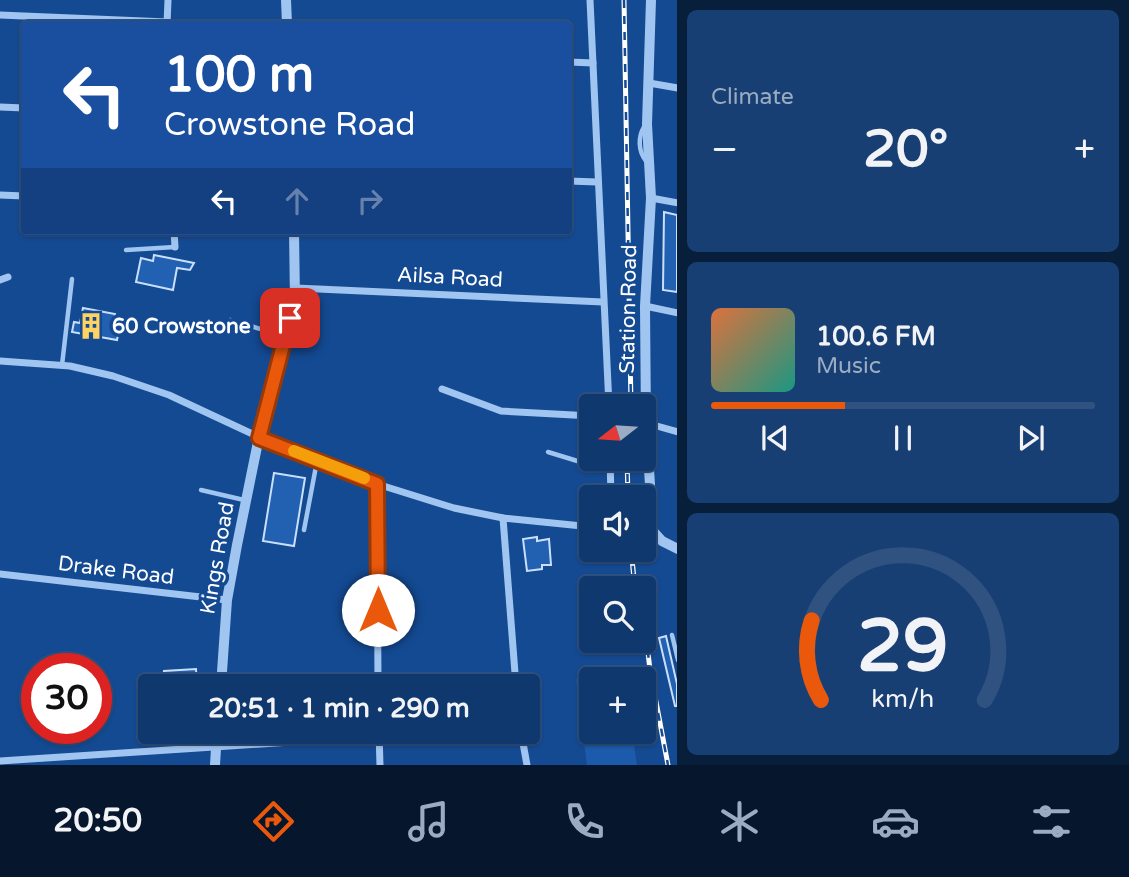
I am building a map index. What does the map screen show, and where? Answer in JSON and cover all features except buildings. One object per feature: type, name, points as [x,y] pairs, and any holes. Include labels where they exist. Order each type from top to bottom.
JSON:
[{"type":"street","points":[[167,21],[168,0]]},
{"type":"street","points":[[286,0],[287,21]]},
{"type":"street","points":[[590,0],[608,394]]},
{"type":"street","name":"Station Road","points":[[646,394],[645,306],[651,198],[647,124],[651,0]]},
{"type":"street","points":[[0,15],[125,21]]},
{"type":"street","points":[[572,62],[593,63]]},
{"type":"street","points":[[649,83],[677,88]]},
{"type":"street","points":[[0,107],[21,108]]},
{"type":"street","points":[[572,181],[597,182]]},
{"type":"street","points":[[0,195],[21,196]]},
{"type":"street","points":[[651,198],[677,203]]},
{"type":"street","points":[[174,235],[175,247]]},
{"type":"street","name":"Kings Road","points":[[221,674],[227,600],[246,500],[259,438],[295,300],[294,235]]},
{"type":"street","points":[[0,280],[8,277]]},
{"type":"street","name":"Ailsa Road","points":[[296,288],[603,302]]},
{"type":"street","points":[[645,306],[677,313]]},
{"type":"street","points":[[0,361],[61,365],[113,376],[169,395],[259,438],[377,484],[454,508],[503,518],[579,526]]},
{"type":"street","points":[[442,389],[501,411],[579,415]]},
{"type":"street","points":[[656,426],[677,432]]},
{"type":"street","points":[[610,471],[611,485]]},
{"type":"street","name":"Station Road","points":[[648,471],[653,531],[657,537],[677,549]]},
{"type":"street","points":[[377,484],[379,674]]},
{"type":"street","points":[[503,518],[515,674]]},
{"type":"street","name":"Drake Road","points":[[0,574],[227,600]]},
{"type":"street","points":[[215,765],[216,744]]},
{"type":"street","points":[[0,761],[254,744]]},
{"type":"street","points":[[379,744],[380,765]]},
{"type":"street","points":[[523,744],[527,765]]},
{"type":"lane","points":[[126,250],[175,247]]},
{"type":"lane","points":[[61,365],[72,279]]},
{"type":"lane","points":[[230,320],[285,337]]},
{"type":"lane","points":[[548,452],[579,462]]},
{"type":"lane","points":[[304,530],[317,460]]},
{"type":"lane","points":[[201,490],[246,500]]},
{"type":"lane","points":[[672,635],[677,660]]},
{"type":"shaded area","points":[[576,679],[579,679],[579,702]]},
{"type":"shaded area","points":[[584,744],[634,744],[637,765],[587,765]]},
{"type":"railway","points":[[624,0],[631,394]]},
{"type":"railway","points":[[627,471],[628,485]]},
{"type":"railway","points":[[632,562],[634,576]]},
{"type":"railway","points":[[648,653],[668,765]]},
{"type":"slow traffic","points":[[294,451],[364,478]]},
{"type":"place","name":"60 Crowstone","points":[[91,326]]},
{"type":"route","points":[[290,318],[259,438],[377,484],[378,610]]}]
